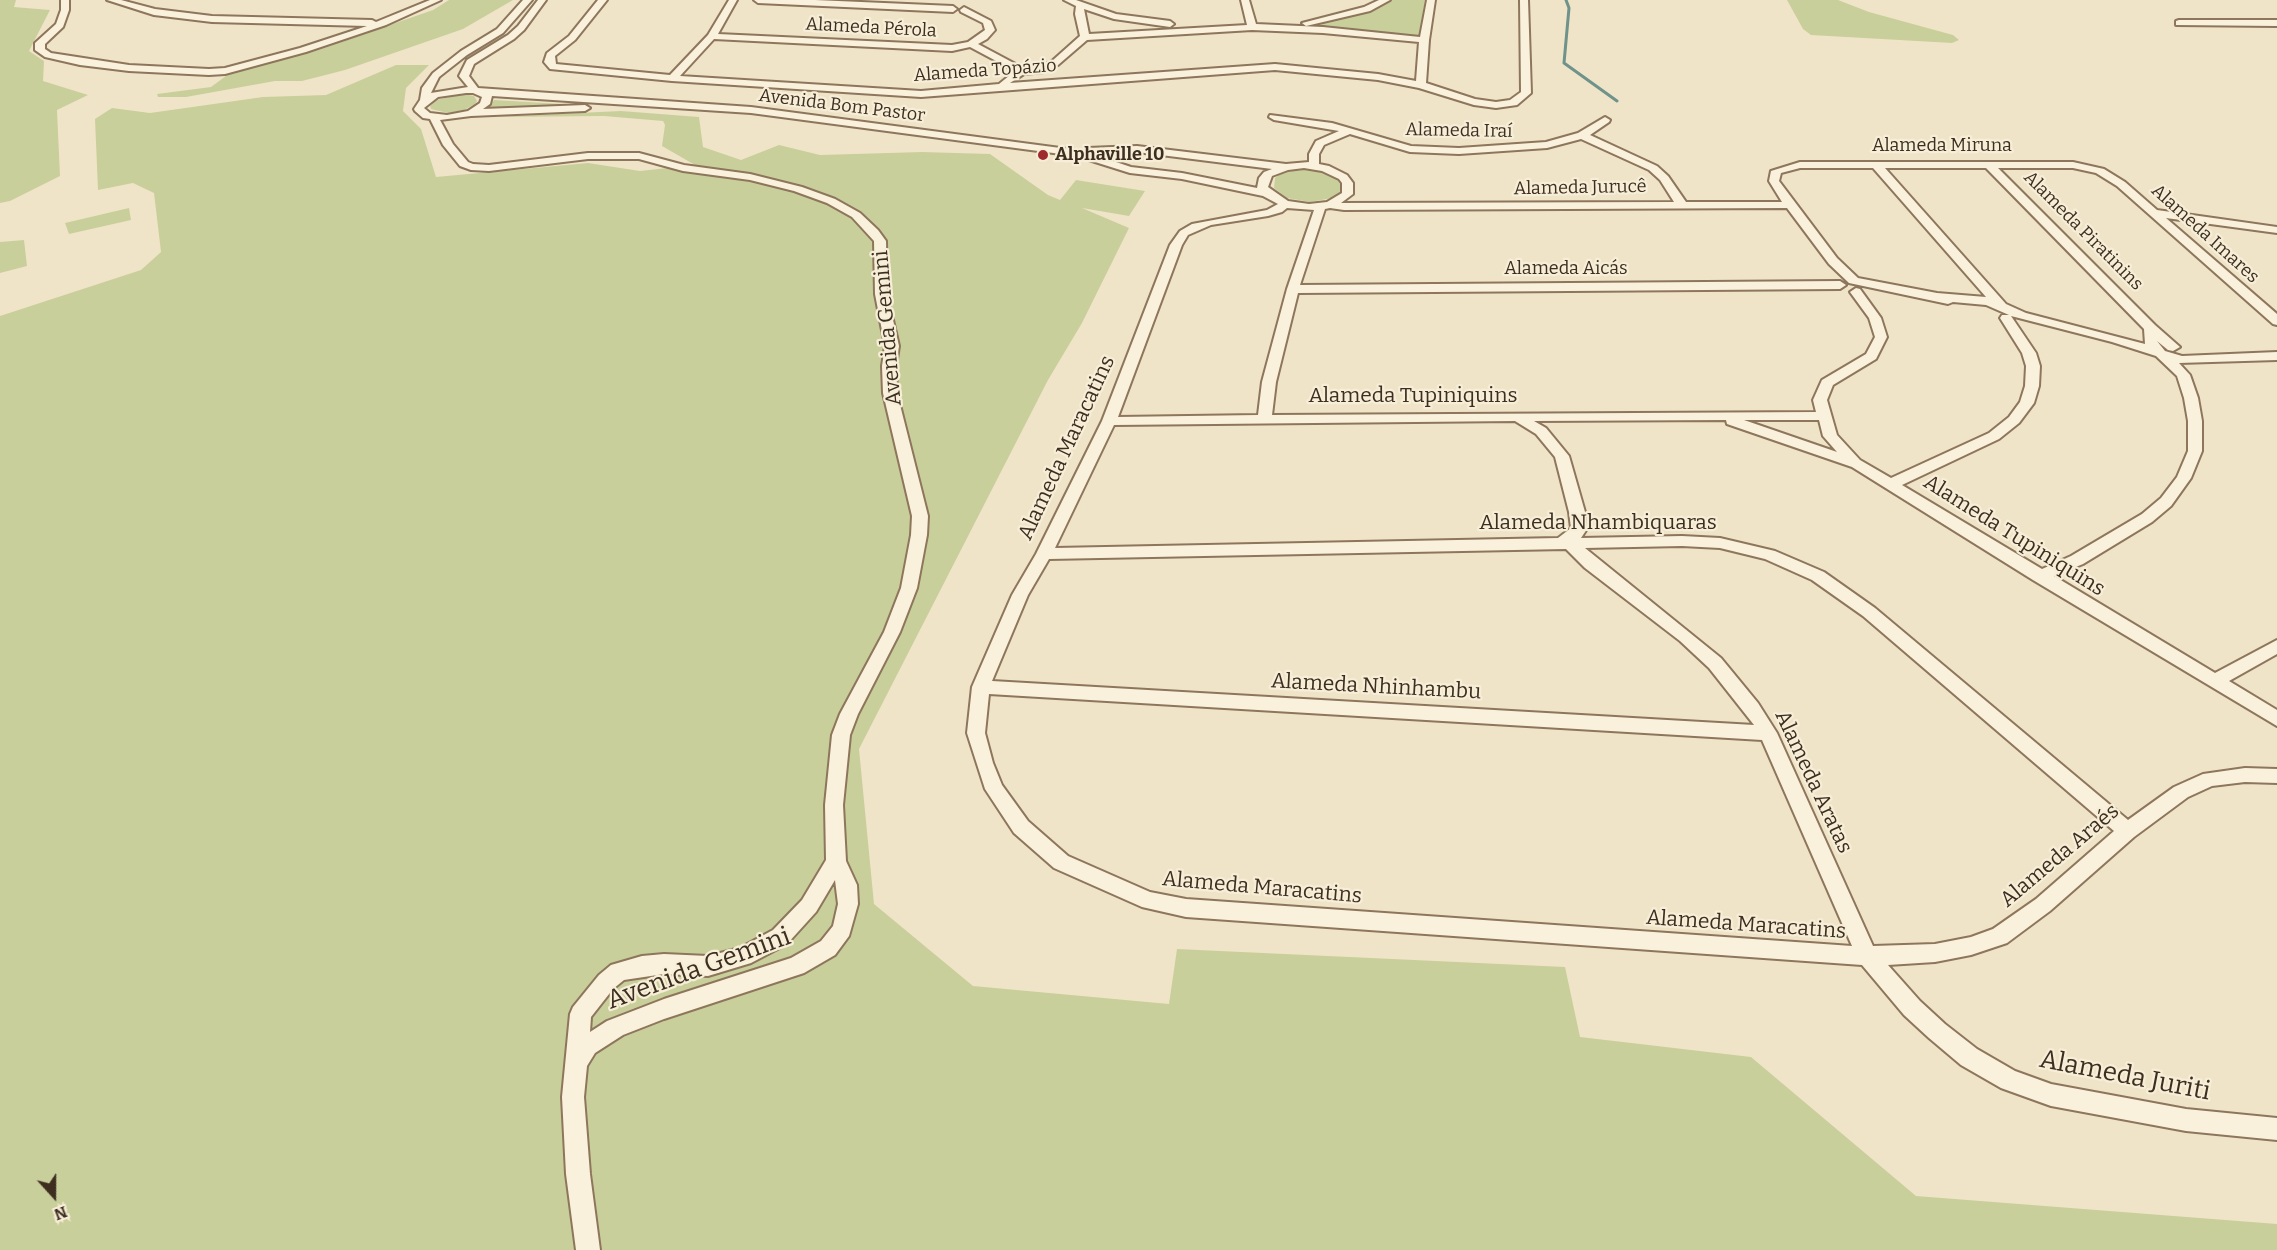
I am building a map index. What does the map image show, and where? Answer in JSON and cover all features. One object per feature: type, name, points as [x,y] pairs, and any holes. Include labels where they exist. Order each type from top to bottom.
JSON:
[{"type":"street","points":[[65,0],[63,19],[40,43],[40,50],[48,55],[80,62],[129,68],[225,71],[303,50],[383,23],[437,0]]},
{"type":"street","points":[[111,0],[154,12],[212,19],[383,23]]},
{"type":"street","points":[[425,100],[427,88],[436,75],[464,53],[500,31],[528,0]]},
{"type":"street","points":[[448,144],[471,113],[485,104],[487,96],[464,76],[470,62],[511,37],[542,0]]},
{"type":"street","name":"Alameda Topázio","points":[[603,0],[572,38],[550,55],[549,62],[553,67],[672,78],[921,94],[992,87],[1041,77],[1058,82],[1275,67],[1342,72],[1421,85],[1474,102],[1505,105],[1519,100],[1526,93],[1524,0]]},
{"type":"street","points":[[672,78],[712,36],[733,0]]},
{"type":"street","points":[[758,0],[959,6]]},
{"type":"street","points":[[1068,0],[1124,18],[1178,28]]},
{"type":"street","points":[[1245,0],[1252,27]]},
{"type":"street","points":[[1252,27],[1310,22],[1367,9],[1386,0]]},
{"type":"street","points":[[1421,85],[1424,40],[1431,0]]},
{"type":"street","points":[[1080,5],[1079,14],[1085,37]]},
{"type":"street","name":"Alameda Pérola","points":[[712,36],[938,48],[971,44],[984,37],[990,30],[987,21],[959,6]]},
{"type":"street","points":[[2179,23],[2277,23]]},
{"type":"street","points":[[971,44],[1022,71],[1041,77],[1085,37],[1178,28],[1252,27],[1333,31],[1424,40]]},
{"type":"street","points":[[1009,83],[1022,71]]},
{"type":"street","name":"Avenida Bom Pastor","points":[[425,100],[445,92],[479,91],[751,111],[1078,153],[1116,166],[1182,176],[1266,193],[1293,206]]},
{"type":"street","name":"Avenida Gemini","points":[[425,100],[419,109],[421,113],[434,118],[448,144],[464,164],[481,168],[588,156],[627,155],[703,172],[765,180],[831,201],[856,215],[878,237],[880,247],[881,294],[892,346],[889,366],[890,393],[920,516],[920,535],[909,588],[892,632],[849,714],[841,735],[834,804],[836,861],[847,885],[848,904],[842,930],[828,948],[797,966],[664,1009],[615,1029],[587,1046],[577,1062]]},
{"type":"street","name":"Avenida Bom Pastor","points":[[434,118],[471,113],[676,105]]},
{"type":"street","name":"Alameda Iraí","points":[[1274,117],[1305,120],[1410,149],[1459,151],[1524,148],[1565,141],[1582,135],[1605,120]]},
{"type":"street","points":[[1265,418],[1269,382],[1293,289],[1314,231],[1325,206],[1347,194],[1348,183],[1343,177],[1325,168],[1314,166],[1314,154],[1320,143],[1349,131]]},
{"type":"street","points":[[1582,135],[1653,168],[1664,178],[1682,205]]},
{"type":"street","name":"Avenida Bom Pastor","points":[[1003,143],[1086,151],[1127,148],[1286,167],[1314,166]]},
{"type":"street","name":"Avenida Bom Pastor","points":[[1003,143],[1127,173],[1182,176]]},
{"type":"street","points":[[1116,166],[1112,160],[1112,154],[1127,148]]},
{"type":"street","points":[[1161,174],[1179,167],[1182,159],[1174,153]]},
{"type":"street","points":[[1233,186],[1221,176],[1222,171],[1248,162]]},
{"type":"street","points":[[1875,164],[2000,305]]},
{"type":"street","name":"Alameda Piratinins","points":[[1988,164],[2150,334],[2159,351],[2181,359]]},
{"type":"street","name":"Alameda Miruna","points":[[1790,205],[1774,181],[1776,171],[1789,166],[2073,165],[2108,175]]},
{"type":"street","points":[[1266,193],[1262,187],[1263,180],[1268,174],[1286,167]]},
{"type":"street","name":"Alameda Imares","points":[[2108,175],[2156,213],[2277,321]]},
{"type":"street","name":"Alameda Jurucê","points":[[1347,194],[1356,202],[1371,206]]},
{"type":"street","points":[[1790,205],[1852,285],[1880,328],[1881,337],[1871,356],[1827,383],[1820,400],[1822,416],[1830,436],[1857,464]]},
{"type":"street","name":"Alameda Jurucê","points":[[1293,206],[1790,205]]},
{"type":"street","points":[[1293,206],[1314,231]]},
{"type":"street","name":"Alameda Maracatins","points":[[1293,206],[1292,211],[1283,215],[1239,218],[1196,226],[1184,233],[1176,245],[1109,421],[1044,554],[1020,595],[981,687],[976,733],[987,772],[1004,806],[1029,835],[1061,862],[1149,901],[1186,908],[1867,956]]},
{"type":"street","points":[[2156,213],[2277,230]]},
{"type":"street","points":[[1971,274],[1978,304]]},
{"type":"street","name":"Alameda Aicás","points":[[1293,289],[1852,285],[1898,288],[1978,304],[2000,305],[2021,325]]},
{"type":"street","name":"Alameda Aicás","points":[[1978,304],[2021,325],[2062,326],[2159,351]]},
{"type":"street","points":[[1891,484],[1995,436],[2014,420],[2027,403],[2032,386],[2033,366],[2021,325]]},
{"type":"street","name":"Alameda Aicás","points":[[2116,339],[2150,334],[2181,359],[2274,357]]},
{"type":"street","points":[[2038,576],[2077,560],[2147,518],[2166,502],[2184,478],[2195,451],[2195,421],[2192,398],[2181,359]]},
{"type":"street","name":"Alameda Tupiniquins","points":[[1717,416],[1857,464],[2038,576],[2277,719]]},
{"type":"street","name":"Alameda Tupiniquins","points":[[1109,421],[1265,418],[1822,416]]},
{"type":"street","points":[[1518,417],[1541,431],[1562,456],[1577,512],[1577,533],[1565,544]]},
{"type":"street","name":"Alameda Nhambiquaras","points":[[1044,554],[1682,541],[1720,543],[1769,555],[1818,576],[1869,612],[2127,831]]},
{"type":"street","points":[[1601,543],[1608,577]]},
{"type":"street","name":"Alameda Aratas","points":[[1565,544],[1686,637],[1715,663],[1752,708],[1768,733],[1802,805],[1867,956]]},
{"type":"street","points":[[2215,681],[2275,650]]},
{"type":"street","name":"Alameda Nhinhambu","points":[[981,687],[1768,733]]},
{"type":"street","name":"Alameda Araés","points":[[1867,956],[1935,953],[1971,946],[2000,936],[2043,905],[2127,831],[2181,792],[2210,779],[2245,775],[2277,776]]},
{"type":"street","name":"Avenida Gemini","points":[[588,1250],[578,1174],[574,1108],[581,1014],[606,981],[618,972],[664,964],[708,966],[744,956],[780,937],[809,906],[836,861]]},
{"type":"street","name":"Alameda Juriti","points":[[1867,956],[1912,1008],[1937,1031],[1969,1056],[2009,1080],[2051,1095],[2174,1118],[2277,1129]]},
{"type":"green space","points":[[0,0],[16,0],[14,7],[50,10],[29,51],[44,61],[43,81],[88,95],[57,110],[60,176],[10,201],[0,203]]},
{"type":"green space","points":[[449,0],[513,0],[463,29],[345,70],[302,81],[275,81],[186,97],[158,97],[157,94],[211,87],[230,73],[315,51],[433,10]]},
{"type":"green space","points":[[1392,0],[1425,0],[1419,35],[1407,37],[1309,26],[1377,7]]},
{"type":"green space","points":[[1787,0],[1838,0],[1869,12],[1953,35],[1959,40],[1952,43],[1811,35],[1803,29]]},
{"type":"green space","points":[[396,65],[429,65],[406,88],[403,111],[421,129],[436,177],[588,163],[640,171],[695,165],[662,146],[665,125],[663,121],[604,116],[493,117],[621,111],[699,117],[703,147],[741,160],[779,145],[820,155],[922,152],[990,154],[1048,195],[1060,200],[1076,180],[1145,191],[1129,216],[1082,208],[1129,228],[1082,323],[1048,380],[859,749],[874,904],[973,986],[1169,1004],[1177,949],[1565,967],[1580,1037],[1751,1057],[1916,1196],[2277,1224],[2277,1250],[0,1250],[0,316],[141,270],[161,252],[154,193],[133,183],[98,190],[95,119],[112,108],[150,113],[263,97],[326,95]]},
{"type":"green space","points":[[464,94],[474,96],[477,101],[475,104],[464,110],[448,113],[431,109],[430,106],[436,100]]},
{"type":"green space","points":[[494,100],[579,105],[486,110]]},
{"type":"green space","points":[[1309,168],[1336,177],[1342,188],[1339,193],[1332,198],[1310,202],[1287,198],[1274,188],[1275,178],[1281,173]]},
{"type":"green space","points":[[129,208],[131,220],[69,234],[65,223]]},
{"type":"green space","points":[[24,240],[27,266],[0,273],[0,242]]},
{"type":"waterway","points":[[1566,0],[1569,8],[1564,63],[1617,101]]},
{"type":"place","name":"Alphaville 10","points":[[1043,155]]}]
